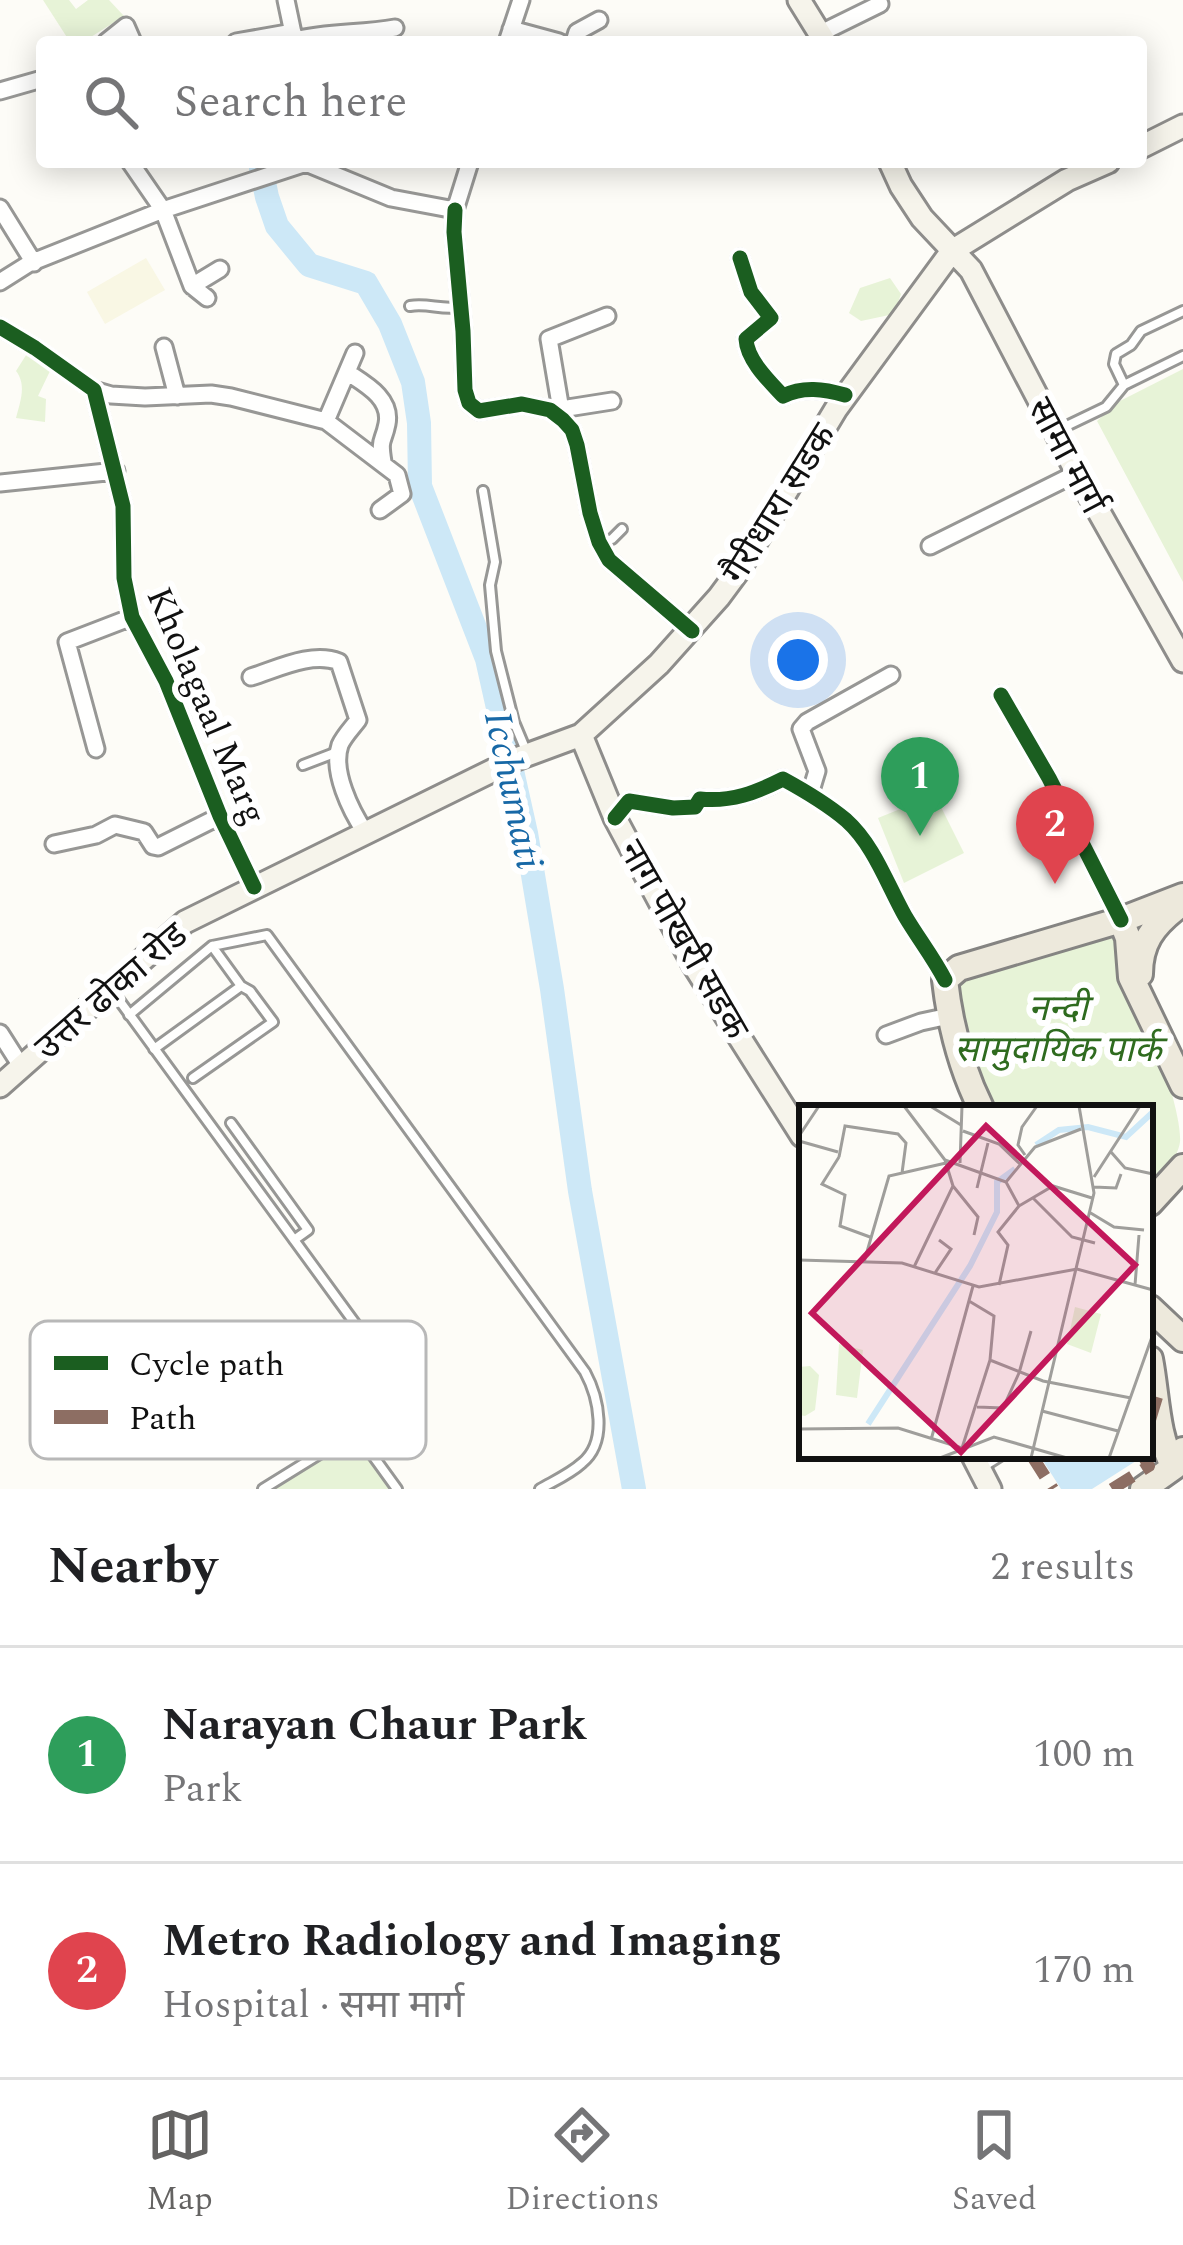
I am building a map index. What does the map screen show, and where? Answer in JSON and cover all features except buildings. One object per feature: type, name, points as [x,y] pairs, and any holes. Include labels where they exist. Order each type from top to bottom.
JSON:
[{"type":"main road","points":[[799,0],[821,36]]},
{"type":"main road","points":[[1147,143],[1183,126]]},
{"type":"main road","name":"सामा मार्ग","points":[[893,168],[922,218],[971,270],[1076,473],[1183,662]]},
{"type":"main road","points":[[952,251],[1094,168]]},
{"type":"main road","name":"गैरीधारा सडक","points":[[581,735],[692,631],[739,570],[845,395],[952,251]]},
{"type":"main road","name":"उत्तर ढोका रोड","points":[[0,1086],[185,922],[522,757],[581,735]]},
{"type":"main road","name":"नाग पोखरी सडक","points":[[581,735],[615,818],[693,964],[799,1131]]},
{"type":"main road","points":[[979,1105],[949,1016],[945,980],[959,968],[1183,900]]},
{"type":"main road","points":[[1144,1006],[1139,980],[1143,946],[1158,923],[1183,900]]},
{"type":"main road","points":[[1121,920],[1128,938],[1131,977],[1183,1085]]},
{"type":"main road","points":[[1153,1201],[1183,1167]]},
{"type":"main road","points":[[1153,1311],[1183,1340]]},
{"type":"main road","points":[[1143,1489],[1174,1469],[1164,1451],[1153,1382]]},
{"type":"street","points":[[286,0],[294,36]]},
{"type":"street","points":[[509,36],[520,0]]},
{"type":"street","points":[[825,36],[880,4]]},
{"type":"street","points":[[577,36],[580,29],[599,20]]},
{"type":"street","points":[[377,36],[395,28]]},
{"type":"street","points":[[307,36],[344,36]]},
{"type":"street","points":[[0,91],[36,81]]},
{"type":"street","points":[[134,168],[163,210],[192,286],[207,298]]},
{"type":"street","points":[[0,282],[34,262],[163,210],[290,168]]},
{"type":"street","points":[[320,168],[392,198],[455,210]]},
{"type":"street","points":[[468,168],[455,210],[454,232],[465,390],[475,410],[522,404],[555,410],[612,401]]},
{"type":"street","points":[[0,208],[34,262]]},
{"type":"street","points":[[740,258],[751,292],[771,318],[746,339],[746,347],[768,380],[783,396],[806,390],[845,395]]},
{"type":"street","points":[[192,286],[220,269]]},
{"type":"street","points":[[607,316],[549,339],[555,410],[572,430],[590,513],[609,560],[692,631]]},
{"type":"street","points":[[0,327],[94,390],[111,395],[231,397],[326,421],[397,475],[402,494],[380,510]]},
{"type":"street","points":[[164,347],[177,396]]},
{"type":"street","points":[[326,421],[355,353]]},
{"type":"street","points":[[347,372],[376,392],[386,407],[388,422],[380,440],[383,462]]},
{"type":"street","name":"Kholagaal Marg","points":[[94,390],[125,523],[125,590],[132,617],[166,681],[254,887]]},
{"type":"street","points":[[1,480],[116,471]]},
{"type":"street","points":[[930,546],[1076,473]]},
{"type":"street","points":[[96,749],[67,641],[132,617]]},
{"type":"street","points":[[250,677],[310,658],[339,662],[358,720],[338,751],[339,769],[365,832]]},
{"type":"street","points":[[811,794],[818,771],[801,729],[891,676]]},
{"type":"street","points":[[1001,695],[1121,920]]},
{"type":"street","points":[[615,818],[629,801],[695,807],[700,799],[722,801],[754,794],[783,779],[849,822],[873,854],[945,980]]},
{"type":"street","points":[[54,844],[96,835],[115,825],[144,832],[158,847],[220,816]]},
{"type":"street","points":[[886,1035],[949,1016]]},
{"type":"street","points":[[0,1033],[21,1066]]},
{"type":"lane","points":[[410,306],[460,306]]},
{"type":"lane","points":[[1124,385],[1114,364],[1116,354],[1141,331],[1183,311]]},
{"type":"lane","points":[[1054,432],[1106,407],[1124,385],[1183,356]]},
{"type":"lane","points":[[482,491],[495,562],[490,585],[496,651],[522,757]]},
{"type":"lane","points":[[599,542],[612,539],[622,529]]},
{"type":"lane","points":[[303,765],[338,751]]},
{"type":"lane","points":[[129,1015],[212,946],[267,935],[585,1372],[597,1402],[593,1451],[584,1462],[540,1489]]},
{"type":"lane","points":[[193,1078],[272,1022],[212,946]]},
{"type":"lane","points":[[110,986],[353,1321]]},
{"type":"lane","points":[[154,1049],[241,986]]},
{"type":"lane","points":[[231,1123],[308,1230],[293,1240]]},
{"type":"lane","points":[[263,1489],[311,1459]]},
{"type":"lane","points":[[375,1459],[397,1489]]},
{"type":"shaded area","points":[[146,258],[165,290],[105,324],[87,292]]},
{"type":"green space","points":[[43,0],[69,0],[76,9],[88,0],[109,0],[124,16],[92,36],[66,36]]},
{"type":"green space","points":[[890,278],[901,294],[894,314],[861,321],[849,313],[860,288]]},
{"type":"green space","points":[[28,352],[51,369],[38,396],[46,399],[45,422],[16,418],[22,388],[16,371]]},
{"type":"green space","points":[[1183,369],[1183,582],[1097,421],[1118,402]]},
{"type":"green space","points":[[935,795],[964,853],[904,883],[878,818]]},
{"type":"green space","name":"नन्दी सामुदायिक पार्क","points":[[1115,928],[1165,1069],[1179,1124],[1176,1155],[1153,1184],[1153,1105],[987,1105],[964,1038],[957,983]]},
{"type":"green space","points":[[319,1459],[371,1459],[393,1489],[274,1489]]},
{"type":"water","points":[[1042,1459],[1136,1461],[1092,1489],[1061,1489]]},
{"type":"waterway","name":"Icchumati","points":[[261,168],[277,226],[309,265],[366,283],[390,324],[413,382],[420,486],[487,659],[526,833],[580,1191],[634,1489]]},
{"type":"marked path","points":[[1153,1410],[1157,1397]]},
{"type":"marked path","points":[[1034,1459],[1053,1489]]},
{"type":"marked path","points":[[1112,1489],[1149,1466],[1145,1459]]},
{"type":"cycle path","points":[[455,210],[469,403],[479,411],[522,404],[550,410],[563,420],[577,445],[590,513],[609,560],[692,631]]},
{"type":"cycle path","points":[[740,258],[751,292],[771,318],[746,339],[760,370],[783,396],[814,390],[845,395]]},
{"type":"cycle path","points":[[0,327],[94,390],[123,506],[124,578],[132,617],[166,681],[254,887]]},
{"type":"cycle path","points":[[1001,695],[1121,920]]},
{"type":"cycle path","points":[[615,818],[629,801],[695,807],[700,799],[743,795],[783,779],[856,830],[945,980]]},
{"type":"place","name":"Narayan Chaur Park","points":[[920,836]]},
{"type":"place","name":"Metro Radiology and Imaging","points":[[1055,884]]}]
